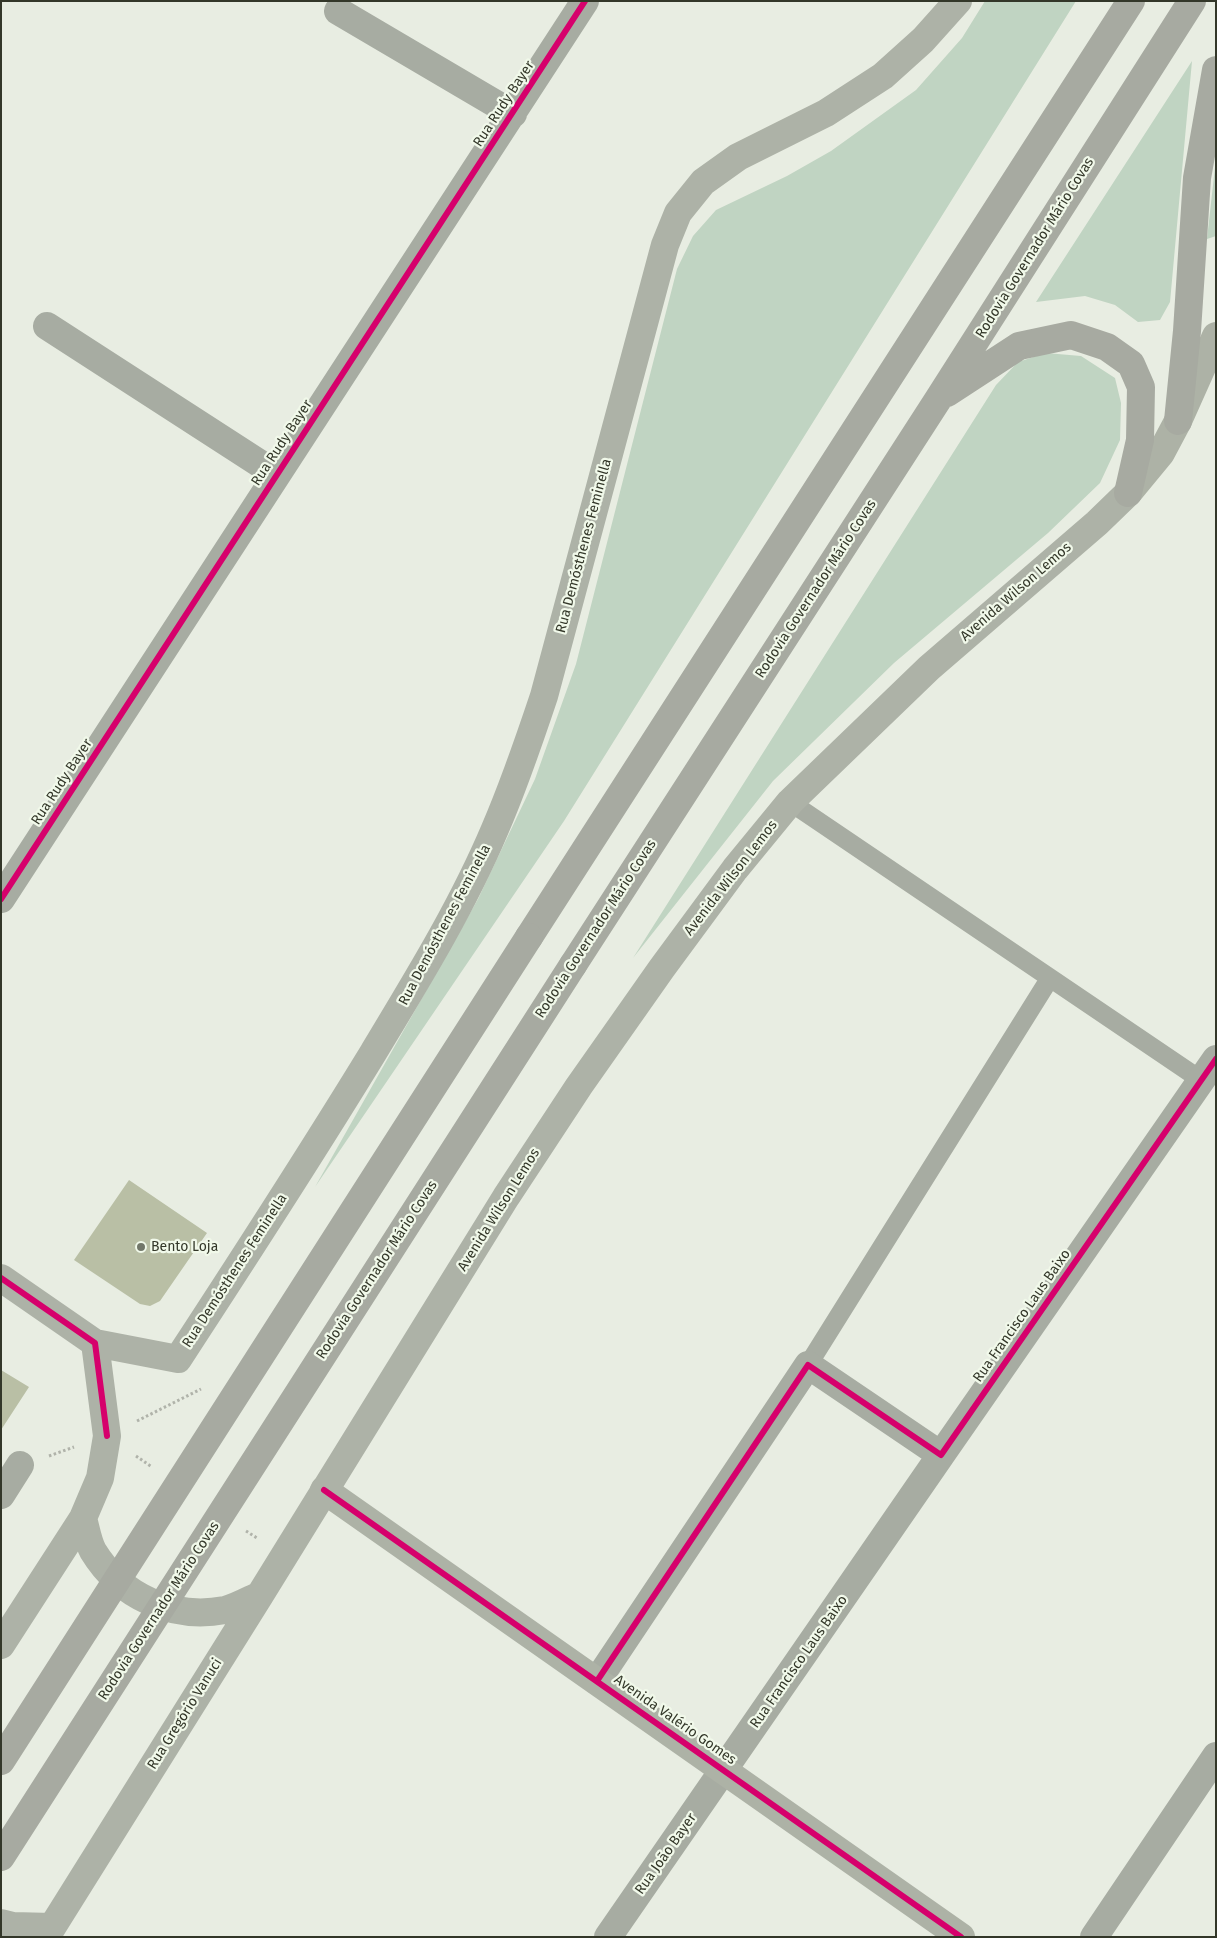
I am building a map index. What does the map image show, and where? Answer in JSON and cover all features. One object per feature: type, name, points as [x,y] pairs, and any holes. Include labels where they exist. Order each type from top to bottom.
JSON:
[{"type":"highway","points":[[1,1761],[1131,1]]},
{"type":"highway","name":"Rodovia Governador Mário Covas","points":[[1,1857],[1192,1]]},
{"type":"highway","points":[[1178,421],[1187,331],[1196,178],[1216,70]]},
{"type":"highway","points":[[939,398],[1019,346],[1071,335],[1107,347],[1131,364],[1141,387],[1140,440],[1128,493]]},
{"type":"main road","name":"Rua Demósthenes Feminella","points":[[95,1343],[178,1359],[316,1146],[421,973],[465,892],[521,765],[544,696],[665,246],[678,213],[703,182],[738,157],[826,113],[883,76],[923,40],[958,1]]},
{"type":"main road","name":"Avenida Wilson Lemos","points":[[324,1490],[506,1197],[579,1086],[735,869],[790,802],[929,668],[1090,529],[1128,493],[1161,453],[1178,421],[1216,336]]},
{"type":"main road","points":[[1,1278],[95,1343],[107,1436],[100,1478],[84,1518],[1,1645]]},
{"type":"main road","name":"Rua Gregório Vanuci","points":[[49,1932],[324,1490]]},
{"type":"main road","name":"Avenida Valério Gomes","points":[[324,1490],[961,1937]]},
{"type":"main road","points":[[84,1518],[92,1550],[111,1575],[135,1595],[164,1608],[195,1613],[226,1610],[260,1595]]},
{"type":"main road","points":[[1,1923],[49,1932]]},
{"type":"street","name":"Rua Rudy Bayer","points":[[1,899],[585,1]]},
{"type":"street","points":[[338,11],[513,114]]},
{"type":"street","points":[[47,326],[276,474]]},
{"type":"street","name":"Rua Francisco Laus Baixo","points":[[724,1771],[1208,1070]]},
{"type":"street","points":[[597,1681],[808,1365],[941,1455]]},
{"type":"street","points":[[1,1495],[20,1465]]},
{"type":"street","points":[[1094,1937],[1216,1756]]},
{"type":"street","name":"Rua João Bayer","points":[[608,1937],[724,1771]]},
{"type":"lane","points":[[790,802],[1050,978],[1208,1070]]},
{"type":"lane","points":[[808,1365],[1050,978]]},
{"type":"path","points":[[20,1465],[107,1436],[202,1388]]},
{"type":"green space","points":[[985,1],[1076,1],[564,821],[315,1187],[478,899],[535,779],[576,664],[677,269],[693,236],[716,210],[787,176],[831,151],[916,90],[962,38]]},
{"type":"green space","points":[[1192,61],[1170,302],[1160,320],[1138,322],[1115,305],[1085,296],[1036,302]]},
{"type":"green space","points":[[1216,158],[1216,236],[1207,239]]},
{"type":"green space","points":[[1046,353],[1081,356],[1115,378],[1121,403],[1120,440],[1100,483],[1048,533],[894,663],[773,781],[633,958],[996,385],[1018,362]]},
{"type":"building","name":"Bento Loja","points":[[129,1180],[207,1233],[160,1301],[150,1306],[140,1304],[74,1260]]},
{"type":"building","points":[[1,1370],[29,1387],[1,1430]]},
{"type":"cycle path","points":[[1,899],[585,1]]},
{"type":"cycle path","points":[[597,1681],[808,1365],[941,1455],[1216,1059]]},
{"type":"cycle path","points":[[1,1278],[95,1343],[107,1436]]},
{"type":"cycle path","points":[[324,1490],[961,1937]]},
{"type":"place","name":"Bento Loja","points":[[141,1247]]}]
